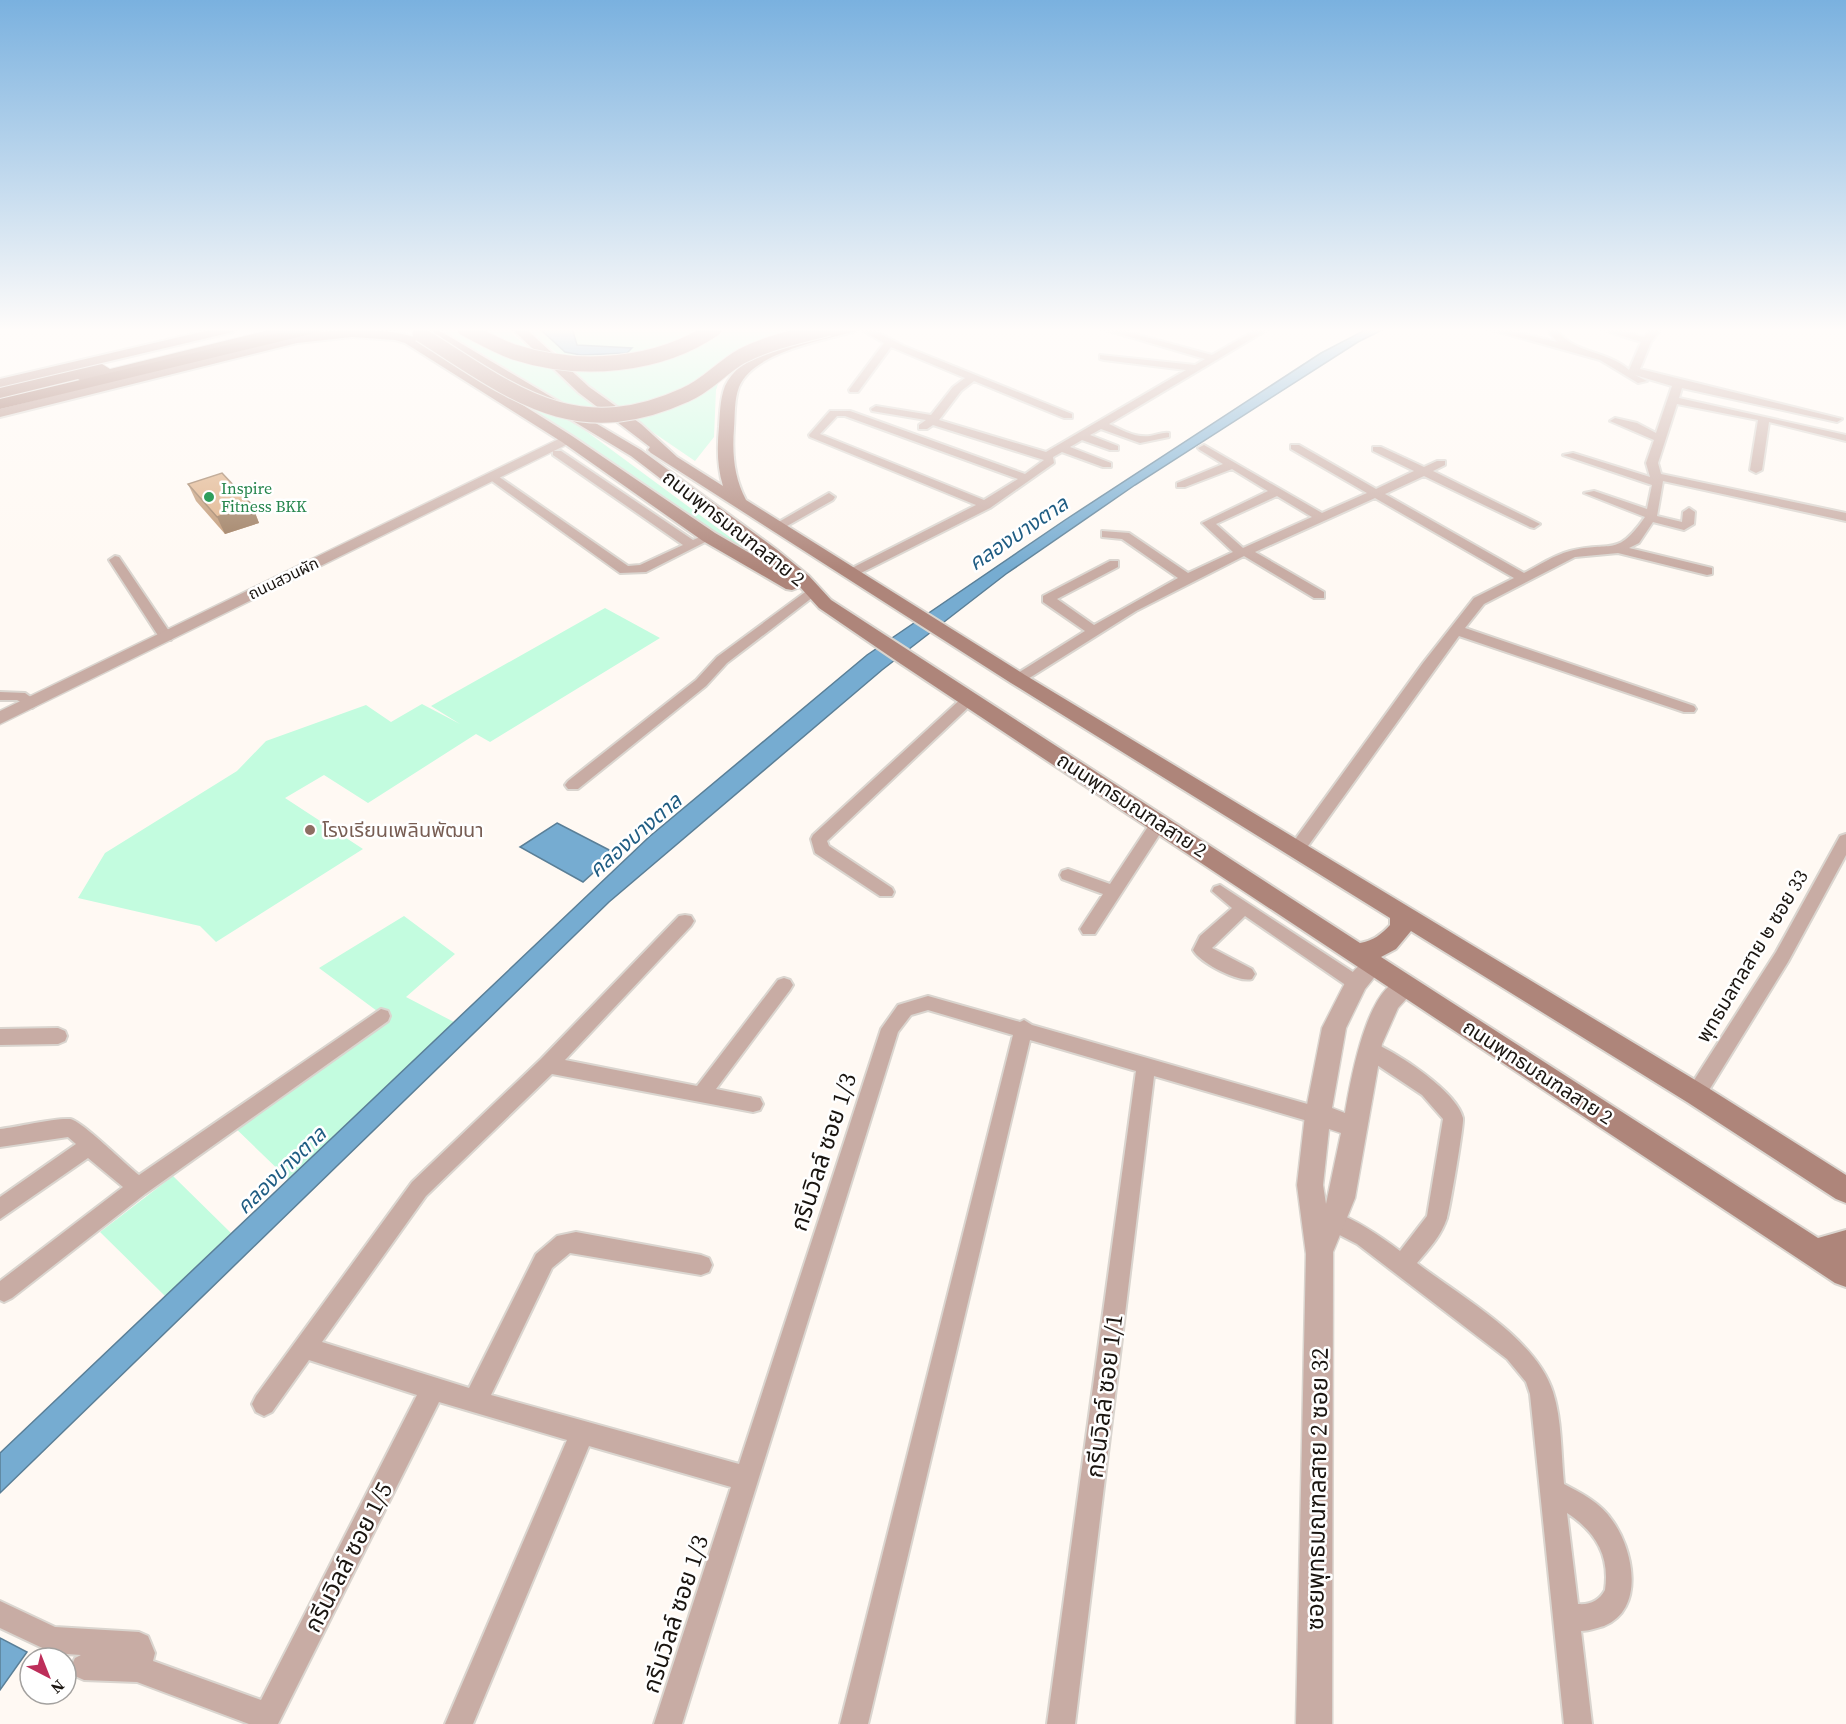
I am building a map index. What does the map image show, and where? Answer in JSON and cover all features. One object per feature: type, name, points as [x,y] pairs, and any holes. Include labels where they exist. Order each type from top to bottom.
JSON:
[{"type":"main road","points":[[0,413],[17,408]]},
{"type":"main road","points":[[522,408],[709,537],[825,604]]},
{"type":"main road","points":[[557,408],[604,413],[639,408]]},
{"type":"main road","name":"ถนนพุทธมณฑลสาย 2","points":[[563,408],[680,483],[787,566],[825,604],[1159,823],[1362,967],[1406,986],[1846,1273]]},
{"type":"main road","name":"ถนนพุทธมณฑลสาย 2","points":[[586,408],[682,466],[1018,679],[1696,1094],[1846,1190]]},
{"type":"main road","points":[[610,408],[682,466]]},
{"type":"main road","points":[[728,408],[724,454],[726,472],[740,503]]},
{"type":"main road","points":[[1362,967],[1373,952],[1384,947],[1402,927],[1402,914]]},
{"type":"main road","points":[[1816,1253],[1846,1244]]},
{"type":"street","points":[[910,436],[932,419],[941,408]]},
{"type":"street","points":[[1050,408],[1068,416]]},
{"type":"street","points":[[1047,456],[1129,408]]},
{"type":"street","points":[[1618,549],[1635,540],[1651,517],[1656,477],[1652,463],[1670,408]]},
{"type":"street","points":[[1733,408],[1846,438]]},
{"type":"street","points":[[1776,408],[1837,419]]},
{"type":"street","points":[[851,574],[986,505],[1050,461],[1047,456],[932,419],[876,409]]},
{"type":"street","points":[[986,505],[814,435],[834,413],[840,412],[1026,478]]},
{"type":"street","points":[[1756,470],[1764,418]]},
{"type":"street","points":[[1615,421],[1633,425],[1660,439]]},
{"type":"street","points":[[1101,425],[1143,442],[1154,441],[1165,435]]},
{"type":"street","points":[[1081,436],[1114,448]]},
{"type":"street","name":"ถนนสวนผัก","points":[[0,718],[567,439]]},
{"type":"street","points":[[1060,447],[1107,465]]},
{"type":"street","points":[[1295,447],[1524,578]]},
{"type":"street","points":[[1204,448],[1320,517]]},
{"type":"street","points":[[1377,448],[1534,524]]},
{"type":"street","points":[[556,453],[692,545]]},
{"type":"street","points":[[1569,455],[1656,477],[1846,517]]},
{"type":"street","points":[[1615,458],[1656,477]]},
{"type":"street","points":[[1018,679],[1093,630],[1188,579],[1441,463]]},
{"type":"street","points":[[1181,485],[1232,465]]},
{"type":"street","points":[[491,476],[625,570],[642,569],[709,537]]},
{"type":"street","points":[[1276,492],[1208,523],[1244,553],[1318,595]]},
{"type":"street","points":[[1590,493],[1651,517],[1684,526],[1688,524],[1689,512]]},
{"type":"street","points":[[776,527],[829,497]]},
{"type":"street","points":[[1106,534],[1125,536],[1188,579]]},
{"type":"street","points":[[1297,849],[1479,601],[1572,554],[1618,549],[1707,570]]},
{"type":"street","points":[[115,560],[166,637]]},
{"type":"street","points":[[1093,630],[1048,599],[1114,564]]},
{"type":"street","points":[[573,785],[595,765],[701,683],[722,660],[808,594]]},
{"type":"street","points":[[1456,630],[1689,709]]},
{"type":"street","points":[[0,696],[20,696],[32,703]]},
{"type":"street","points":[[886,892],[821,849],[819,839],[969,699]]},
{"type":"street","points":[[1089,929],[1159,823]]},
{"type":"street","name":"พุทธมลฑลสาย ๒ ซอย 33","points":[[1696,1094],[1782,957],[1846,840]]},
{"type":"street","points":[[1068,875],[1114,892]]},
{"type":"street","points":[[1220,891],[1245,907],[1362,967]]},
{"type":"street","points":[[1245,907],[1206,941],[1202,950],[1211,958],[1246,974]]},
{"type":"street","points":[[264,1404],[419,1189],[548,1065],[685,921]]},
{"type":"street","name":"ซอยพุทธมณฑลสาย 2 ซอย 32","points":[[1314,1724],[1320,1254],[1310,1185],[1318,1115],[1334,1028],[1362,967]]},
{"type":"street","points":[[701,1095],[784,985]]},
{"type":"street","name":"ซอยพุทธมณฑลสาย 2 ซอย 32","points":[[1320,1254],[1342,1198],[1369,1049],[1389,1002],[1406,986]]},
{"type":"street","name":"กรีนวิลล์ ซอย 1/3","points":[[668,1724],[894,1022],[912,1005],[928,1003],[1023,1028],[1146,1067],[1318,1115]]},
{"type":"street","points":[[4,1291],[138,1187],[381,1016]]},
{"type":"street","points":[[854,1724],[1023,1028]]},
{"type":"street","points":[[0,1037],[58,1036]]},
{"type":"street","points":[[1369,1049],[1433,1093],[1448,1107],[1453,1119],[1437,1217],[1429,1233],[1403,1264]]},
{"type":"street","points":[[548,1065],[753,1104]]},
{"type":"street","name":"กรีนวิลล์ ซอย 1/1","points":[[1061,1724],[1146,1067]]},
{"type":"street","points":[[1318,1115],[1356,1127]]},
{"type":"street","points":[[0,1138],[70,1128],[79,1133],[89,1146],[138,1187]]},
{"type":"street","points":[[0,1209],[89,1146]]},
{"type":"street","points":[[1333,1221],[1365,1237],[1403,1264],[1515,1351],[1535,1375],[1542,1394],[1578,1724]]},
{"type":"street","points":[[475,1402],[544,1262],[552,1252],[565,1243],[576,1242],[701,1265]]},
{"type":"street","points":[[303,1347],[475,1402],[747,1479]]},
{"type":"street","name":"กรีนวิลล์ ซอย 1/5","points":[[265,1720],[433,1389]]},
{"type":"street","points":[[459,1724],[583,1431]]},
{"type":"street","points":[[1551,1490],[1583,1509],[1606,1531],[1617,1555],[1620,1577],[1616,1596],[1608,1611],[1589,1620],[1566,1617]]},
{"type":"street","points":[[0,1614],[53,1640],[139,1645],[142,1653],[137,1669]]},
{"type":"street","points":[[84,1667],[137,1669],[265,1720]]},
{"type":"green space","points":[[525,408],[551,408],[586,431],[750,552],[746,554]]},
{"type":"green space","points":[[573,408],[602,409],[585,416]]},
{"type":"green space","points":[[618,408],[715,408],[714,437],[695,461]]},
{"type":"green space","points":[[605,608],[660,638],[490,742],[476,734],[368,803],[324,775],[285,798],[363,849],[216,942],[200,926],[78,898],[105,853],[237,771],[266,741],[366,705],[391,722],[422,704],[460,724],[431,706]]},
{"type":"green space","points":[[404,916],[455,954],[406,997],[454,1022],[288,1179],[228,1121],[377,1011],[319,968]]},
{"type":"green space","points":[[173,1176],[231,1233],[165,1296],[100,1232]]},
{"type":"water","points":[[1236,408],[1254,408],[1135,485],[1006,574],[882,670],[609,902],[0,1493],[0,1453],[649,837],[867,655],[1065,520]]},
{"type":"water","points":[[557,823],[615,853],[583,882],[520,847]]},
{"type":"water","points":[[0,1638],[18,1647],[18,1665],[0,1690]]},
{"type":"building","points":[[222,473],[252,505],[217,517],[188,484]]},
{"type":"place","name":"Inspire Fitness BKK","points":[[209,497]]},
{"type":"place","name":"โรงเรียนเพลินพัฒนา","points":[[310,830]]},
{"type":"water label","name":"คลองบางตาล","points":[[1018,533]]},
{"type":"water label","name":"คลองบางตาล","points":[[635,835]]},
{"type":"water label","name":"คลองบางตาล","points":[[281,1170]]}]
